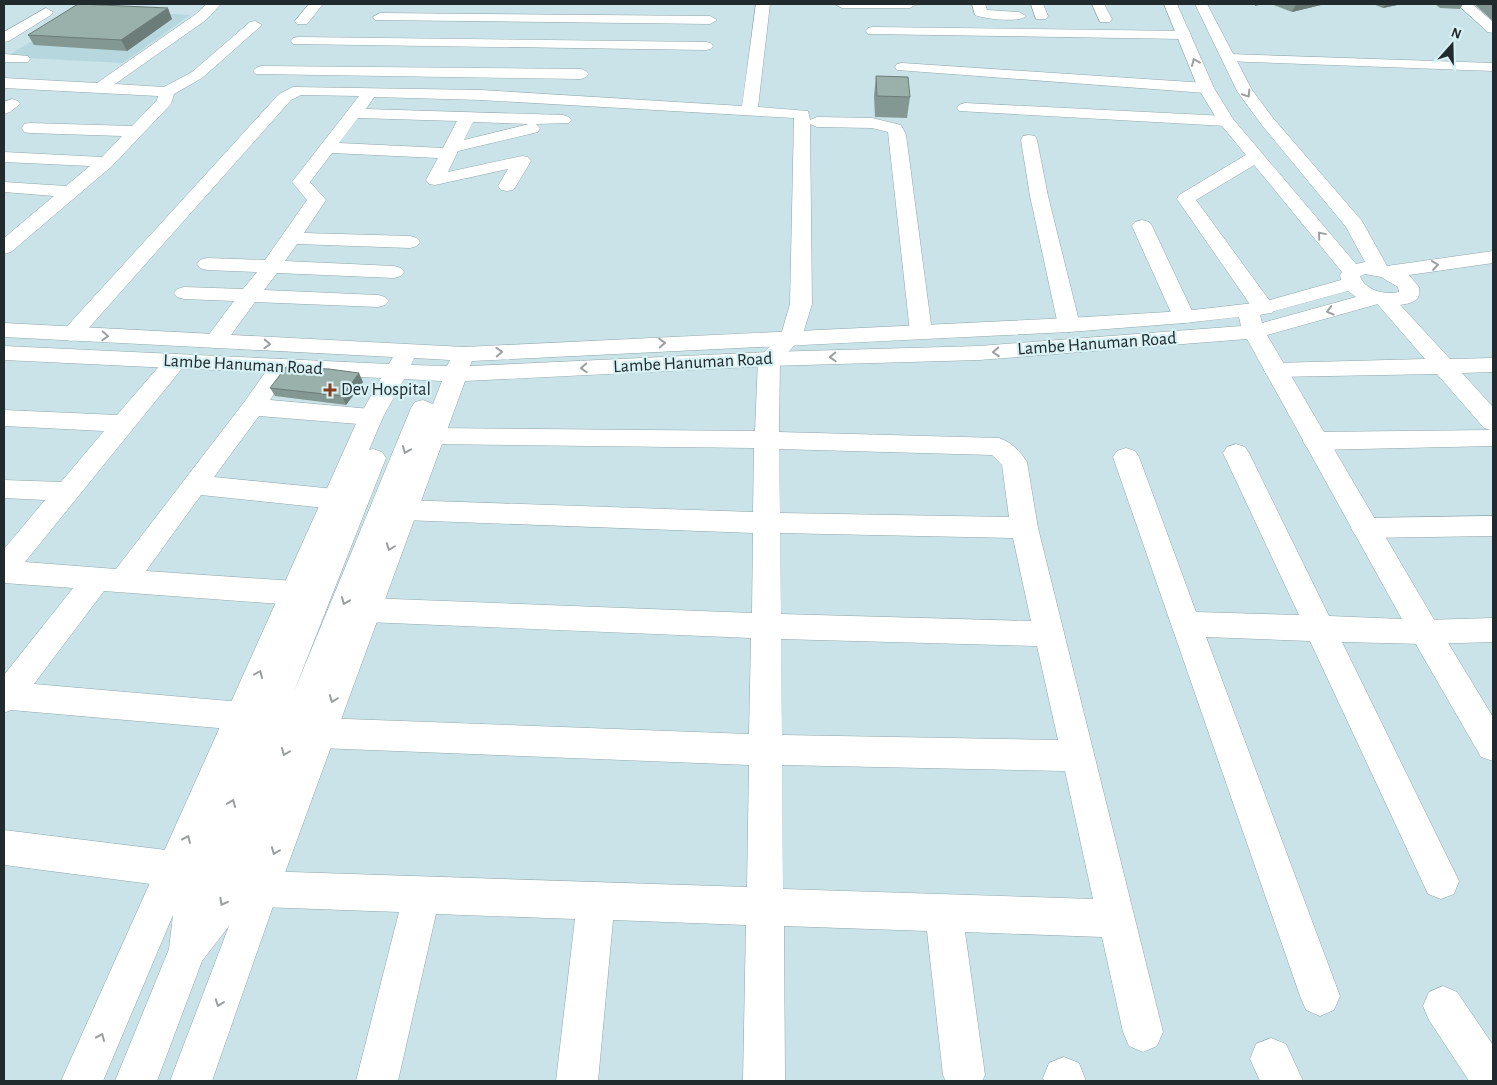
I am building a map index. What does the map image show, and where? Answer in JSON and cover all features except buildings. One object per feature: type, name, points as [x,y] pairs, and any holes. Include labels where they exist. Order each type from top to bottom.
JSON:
[{"type":"street","points":[[100,88],[201,17],[214,4]]},
{"type":"street","points":[[302,20],[316,4]]},
{"type":"street","points":[[359,42],[391,4]]},
{"type":"street","points":[[502,73],[537,4]]},
{"type":"street","points":[[749,111],[763,4]]},
{"type":"street","points":[[842,4],[910,4]]},
{"type":"street","points":[[978,4],[980,12],[984,14],[1039,10],[1059,17]]},
{"type":"street","points":[[1098,4],[1105,19]]},
{"type":"street","points":[[1170,4],[1206,88],[1226,121],[1352,277],[1361,291],[1380,298],[1493,422]]},
{"type":"street","points":[[1201,4],[1245,91],[1267,121],[1355,225],[1383,271],[1401,279],[1409,287],[1493,276]]},
{"type":"street","points":[[1464,4],[1493,29]]},
{"type":"street","points":[[4,38],[46,12]]},
{"type":"street","points":[[380,17],[710,20]]},
{"type":"street","points":[[1086,18],[1123,19]]},
{"type":"street","points":[[1160,20],[1181,28]]},
{"type":"street","points":[[4,83],[167,92],[197,75],[255,25]]},
{"type":"street","points":[[872,31],[1181,28]]},
{"type":"street","points":[[298,41],[706,46]]},
{"type":"street","points":[[4,58],[22,59]]},
{"type":"street","points":[[1228,58],[1493,67]]},
{"type":"street","points":[[902,67],[1206,88]]},
{"type":"street","points":[[262,71],[581,74]]},
{"type":"street","points":[[71,334],[287,95],[298,90],[481,95],[624,105],[802,114],[801,304],[791,337],[769,359],[766,523],[764,1081]]},
{"type":"street","points":[[4,248],[106,162],[165,101],[167,92]]},
{"type":"street","points":[[215,341],[271,267],[317,200],[301,182],[370,92]]},
{"type":"street","points":[[326,148],[449,150],[624,105]]},
{"type":"street","points":[[965,108],[1226,121]]},
{"type":"street","points":[[353,114],[563,120]]},
{"type":"street","points":[[468,117],[449,150],[435,180],[522,161],[508,186]]},
{"type":"street","points":[[817,122],[872,123],[896,129],[921,332]]},
{"type":"street","points":[[30,128],[136,131]]},
{"type":"street","points":[[1029,140],[1039,196],[1069,325]]},
{"type":"street","points":[[4,157],[106,162]]},
{"type":"street","points":[[1254,157],[1186,200],[1255,317],[1275,370],[1425,632],[1493,746]]},
{"type":"street","points":[[4,187],[70,192]]},
{"type":"street","points":[[1142,226],[1184,317]]},
{"type":"street","points":[[4,227],[28,228]]},
{"type":"street","points":[[290,238],[410,242]]},
{"type":"street","points":[[1383,271],[1493,257]]},
{"type":"street","points":[[207,264],[394,272]]},
{"type":"street","name":"Lambe Hanuman Road","points":[[457,371],[791,337],[1069,325],[1184,317],[1255,317],[1352,277],[1363,268],[1383,271]]},
{"type":"street","name":"Lambe Hanuman Road","points":[[4,353],[396,371],[457,371],[979,353],[1255,317],[1380,298],[1405,298],[1410,291],[1409,287]]},
{"type":"street","points":[[184,293],[378,301]]},
{"type":"street","name":"Lambe Hanuman Road","points":[[4,330],[215,341],[396,371]]},
{"type":"street","points":[[4,568],[176,361]]},
{"type":"street","points":[[1275,370],[1493,365]]},
{"type":"street","points":[[5,698],[195,485],[253,407],[280,366]]},
{"type":"street","points":[[82,1081],[334,498],[371,417],[396,371]]},
{"type":"street","points":[[136,1081],[188,949],[193,903],[197,889],[395,403],[396,371]]},
{"type":"street","points":[[190,1081],[260,889],[457,371]]},
{"type":"street","points":[[188,949],[220,907],[229,891],[424,406],[457,371]]},
{"type":"street","points":[[253,407],[371,417]]},
{"type":"street","points":[[4,418],[125,424]]},
{"type":"street","points":[[432,436],[767,440],[999,447],[1014,462],[1024,528],[1142,1032]]},
{"type":"street","points":[[1315,441],[1493,438]]},
{"type":"street","points":[[1236,453],[1441,881]]},
{"type":"street","points":[[1126,457],[1320,996]]},
{"type":"street","points":[[195,485],[334,498]]},
{"type":"street","points":[[4,489],[68,492]]},
{"type":"street","points":[[404,510],[766,523],[1024,528]]},
{"type":"street","points":[[1365,528],[1493,526]]},
{"type":"street","points":[[4,572],[294,594]]},
{"type":"street","points":[[366,610],[766,626],[1049,634]]},
{"type":"street","points":[[1186,624],[1425,632],[1493,630]]},
{"type":"street","points":[[5,698],[241,716]]},
{"type":"street","points":[[320,733],[765,750],[1078,756]]},
{"type":"street","points":[[4,847],[174,869]]},
{"type":"street","points":[[260,889],[1116,919]]},
{"type":"street","points":[[377,1081],[422,895]]},
{"type":"street","points":[[577,1081],[596,901]]},
{"type":"street","points":[[944,914],[964,1075]]},
{"type":"street","points":[[1443,1006],[1493,1081]]},
{"type":"shaded area","points":[[83,9],[190,15],[123,63],[6,57]]},
{"type":"place","name":"Dev Hospital","points":[[330,390]]}]
